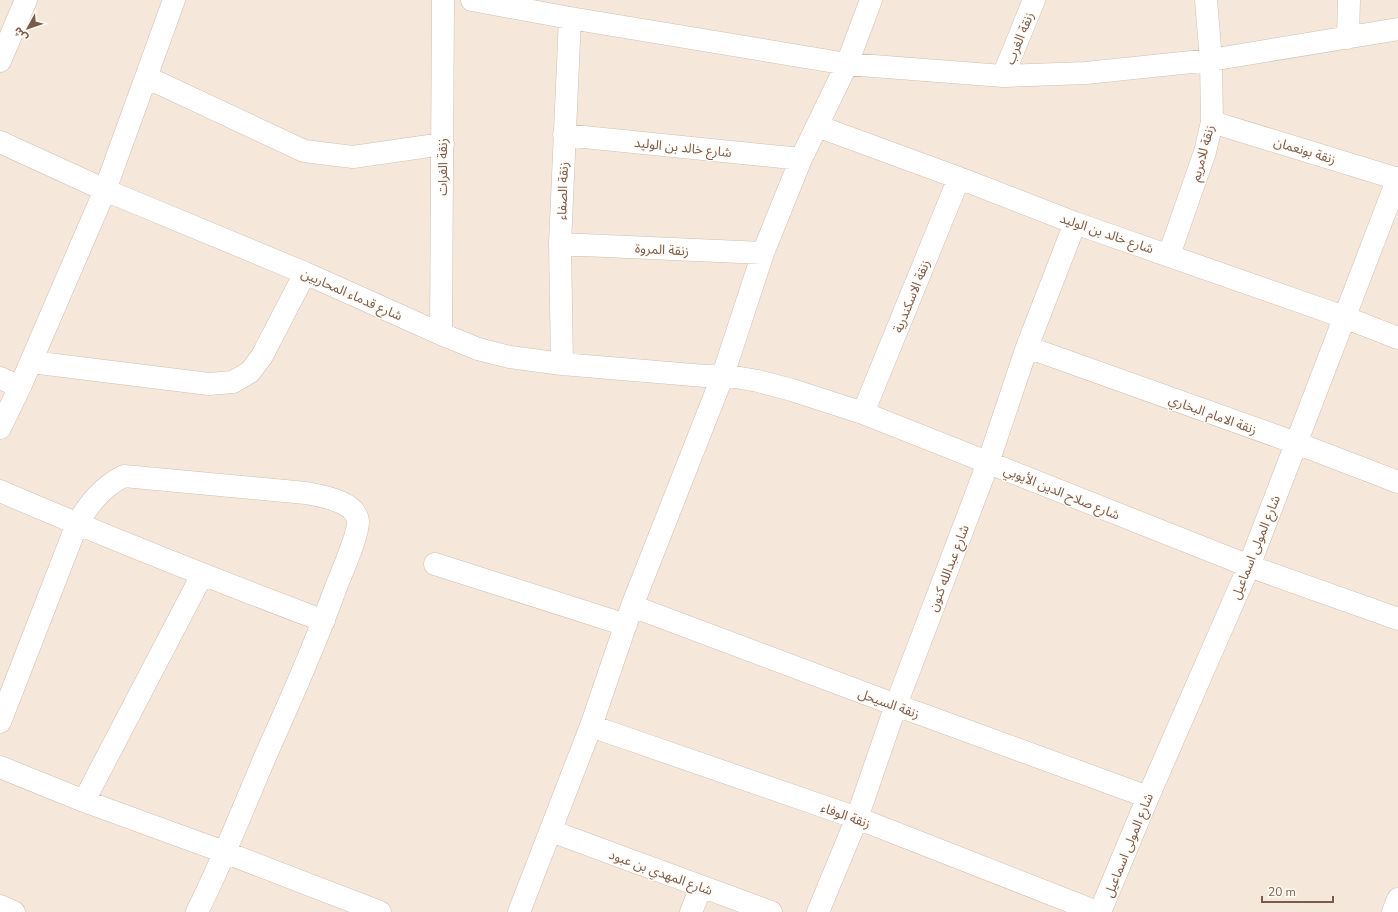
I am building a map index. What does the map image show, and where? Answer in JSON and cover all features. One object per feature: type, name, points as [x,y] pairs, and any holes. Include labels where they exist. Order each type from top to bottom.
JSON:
[{"type":"street","points":[[0,61],[26,0]]},
{"type":"street","points":[[0,428],[31,362],[105,190],[174,0]]},
{"type":"street","name":"زنقة الفرات","points":[[441,334],[443,0]]},
{"type":"street","points":[[472,0],[570,18],[847,64],[1003,76],[1086,73],[1211,60],[1398,29]]},
{"type":"street","points":[[519,912],[591,726],[629,615],[723,375],[763,253],[801,159],[847,64],[871,0]]},
{"type":"street","name":"زنقة الغرب","points":[[1003,76],[1034,0]]},
{"type":"street","name":"زنقة للامريم","points":[[1169,255],[1186,210],[1205,152],[1212,122],[1211,60],[1206,0]]},
{"type":"street","points":[[1348,38],[1349,0]]},
{"type":"street","name":"زنقة الصفاء","points":[[562,364],[560,244],[570,18]]},
{"type":"street","points":[[146,77],[304,151],[353,157],[443,144]]},
{"type":"street","name":"زنقة بونعمان","points":[[1212,122],[1398,179]]},
{"type":"street","name":"شارع خالد بن الوليد","points":[[817,126],[959,178],[1075,223],[1344,317],[1398,338]]},
{"type":"street","name":"شارع خالد بن الوليد","points":[[564,135],[801,159]]},
{"type":"street","name":"شارع قدماء المحاربين","points":[[0,142],[105,190],[305,273],[478,349],[504,356],[562,364],[659,373],[705,376],[723,375]]},
{"type":"street","name":"زنقة الاسكندرية","points":[[863,413],[959,178]]},
{"type":"street","name":"شارع المولى اسماعيل","points":[[1099,912],[1249,566],[1398,179]]},
{"type":"street","name":"شارع عبدالله كنون","points":[[818,912],[857,818],[896,705],[988,463],[1027,347],[1075,223]]},
{"type":"street","name":"زنقة المروة","points":[[560,244],[763,253]]},
{"type":"street","points":[[31,362],[209,384],[233,382],[250,372],[262,356],[305,273]]},
{"type":"street","name":"زنقة الامام البخاري","points":[[1027,347],[1296,443],[1398,482]]},
{"type":"street","name":"شارع صلاح الدين الأيوبي","points":[[723,375],[792,390],[863,413],[1249,566],[1398,619]]},
{"type":"street","points":[[0,378],[20,386]]},
{"type":"street","points":[[0,722],[77,524],[89,505],[113,481],[124,476],[306,493],[327,497],[342,502],[353,510],[358,520],[355,537],[324,621],[197,912]]},
{"type":"street","points":[[0,491],[202,575],[324,621]]},
{"type":"street","name":"زنقة السيحل","points":[[435,564],[629,615],[896,705],[1148,797]]},
{"type":"street","points":[[84,800],[202,575]]},
{"type":"street","name":"زنقة الوفاء","points":[[591,726],[857,818],[1099,912]]},
{"type":"street","points":[[0,767],[380,912]]},
{"type":"street","name":"شارع المهدي بن عبود","points":[[551,831],[771,912]]},
{"type":"street","points":[[691,912],[701,886]]},
{"type":"street","points":[[1393,912],[1398,899]]},
{"type":"street","points":[[0,906],[14,912]]},
{"type":"shaded area","points":[[0,0],[1398,0],[1398,912],[0,912]]}]
